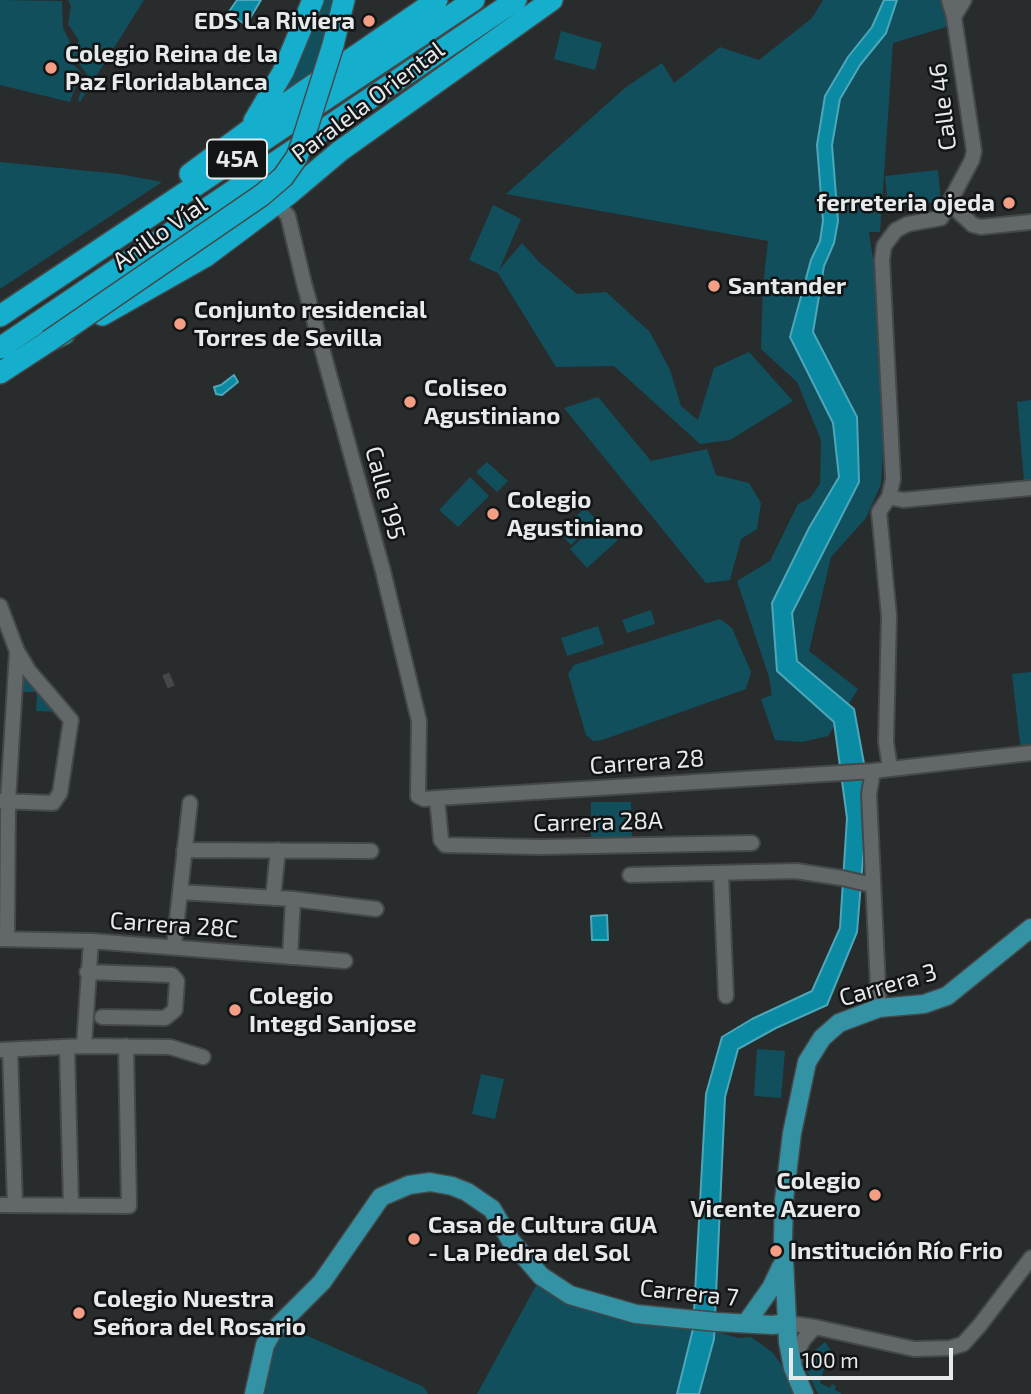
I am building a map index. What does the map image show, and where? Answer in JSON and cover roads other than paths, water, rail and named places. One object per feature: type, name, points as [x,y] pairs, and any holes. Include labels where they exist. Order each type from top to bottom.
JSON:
[{"type":"highway","name":"45A","points":[[239,138],[253,123],[275,87],[290,58],[313,0]]},
{"type":"highway","name":"Anillo Víal","points":[[49,341],[262,195],[283,177],[297,157],[302,143],[333,45],[344,0]]},
{"type":"highway","name":"45A","points":[[0,301],[168,190],[437,0]]},
{"type":"highway","name":"45A","points":[[0,316],[474,0]]},
{"type":"highway","name":"45A","points":[[0,348],[516,0]]},
{"type":"highway","name":"Paralela Oriental","points":[[0,373],[49,341],[86,324],[205,256],[277,203],[340,151],[552,0]]},
{"type":"main road","name":"Carrera 3","points":[[793,1368],[783,1323],[784,1200],[792,1133],[807,1062],[822,1038],[839,1023],[878,1008],[924,1004],[947,996],[1031,928]]},
{"type":"main road","name":"Carrera 7","points":[[254,1394],[265,1345],[273,1331],[321,1282],[381,1197],[409,1185],[430,1182],[467,1192],[492,1209],[511,1241],[541,1276],[570,1296],[624,1310],[692,1318],[783,1323]]},
{"type":"main road","points":[[783,1264],[751,1322],[771,1338],[793,1368],[804,1394]]},
{"type":"street","name":"Calle 46","points":[[949,0],[954,17],[974,151],[950,204]]},
{"type":"street","points":[[954,17],[964,0]]},
{"type":"street","name":"Calle 195","points":[[277,203],[288,216],[383,571],[419,721],[418,796],[430,798],[445,845]]},
{"type":"street","points":[[890,768],[886,742],[889,615],[879,512],[889,497],[893,479],[882,260],[884,246],[896,230],[908,224],[941,218],[950,204],[973,225],[981,227],[1031,222]]},
{"type":"street","points":[[889,497],[903,500],[1031,488]]},
{"type":"street","points":[[0,606],[16,651],[29,671],[71,720],[61,793],[53,803],[4,801]]},
{"type":"street","points":[[4,939],[4,801],[16,651]]},
{"type":"street","name":"Carrera 28","points":[[430,798],[870,771],[1031,753]]},
{"type":"street","points":[[870,771],[867,885],[878,1008]]},
{"type":"street","points":[[174,946],[190,803]]},
{"type":"street","name":"Carrera 28A","points":[[445,845],[752,843]]},
{"type":"street","points":[[184,850],[371,851]]},
{"type":"street","points":[[273,898],[278,850]]},
{"type":"street","points":[[630,875],[796,871],[867,885]]},
{"type":"street","points":[[721,874],[726,996]]},
{"type":"street","points":[[180,892],[293,899],[376,909]]},
{"type":"street","points":[[290,957],[293,899]]},
{"type":"street","name":"Carrera 28C","points":[[4,939],[174,946],[345,961]]},
{"type":"street","points":[[84,1046],[91,941]]},
{"type":"street","points":[[87,972],[172,975],[177,981],[176,1010],[165,1018],[102,1017]]},
{"type":"street","points":[[127,1046],[129,1206],[8,1205],[5,1050],[84,1046],[127,1046],[170,1047],[203,1056]]},
{"type":"street","points":[[68,1048],[72,1206]]},
{"type":"street","points":[[783,1323],[816,1327],[914,1349],[950,1348],[963,1344],[1031,1258]]},
{"type":"street","points":[[793,1368],[796,1353],[804,1339],[816,1327]]},
{"type":"tunnel","points":[[165,682],[172,679]]},
{"type":"place","name":"EDS La Riviera","points":[[369,21]]},
{"type":"place","name":"Colegio Reina de la Paz Floridablanca","points":[[51,68]]},
{"type":"place","name":"ferreteria ojeda","points":[[1009,203]]},
{"type":"place","name":"Santander","points":[[714,286]]},
{"type":"place","name":"Conjunto residencial Torres de Sevilla","points":[[180,324]]},
{"type":"place","name":"Coliseo Agustiniano","points":[[410,402]]},
{"type":"place","name":"Colegio Agustiniano","points":[[493,514]]},
{"type":"place","name":"Colegio Integd Sanjose","points":[[235,1010]]},
{"type":"place","name":"Colegio Vicente Azuero","points":[[875,1195]]},
{"type":"place","name":"Casa de Cultura GUA - La Piedra del Sol","points":[[414,1239]]},
{"type":"place","name":"Institución Río Frio","points":[[776,1251]]},
{"type":"place","name":"Colegio Nuestra Señora del Rosario","points":[[79,1313]]}]
